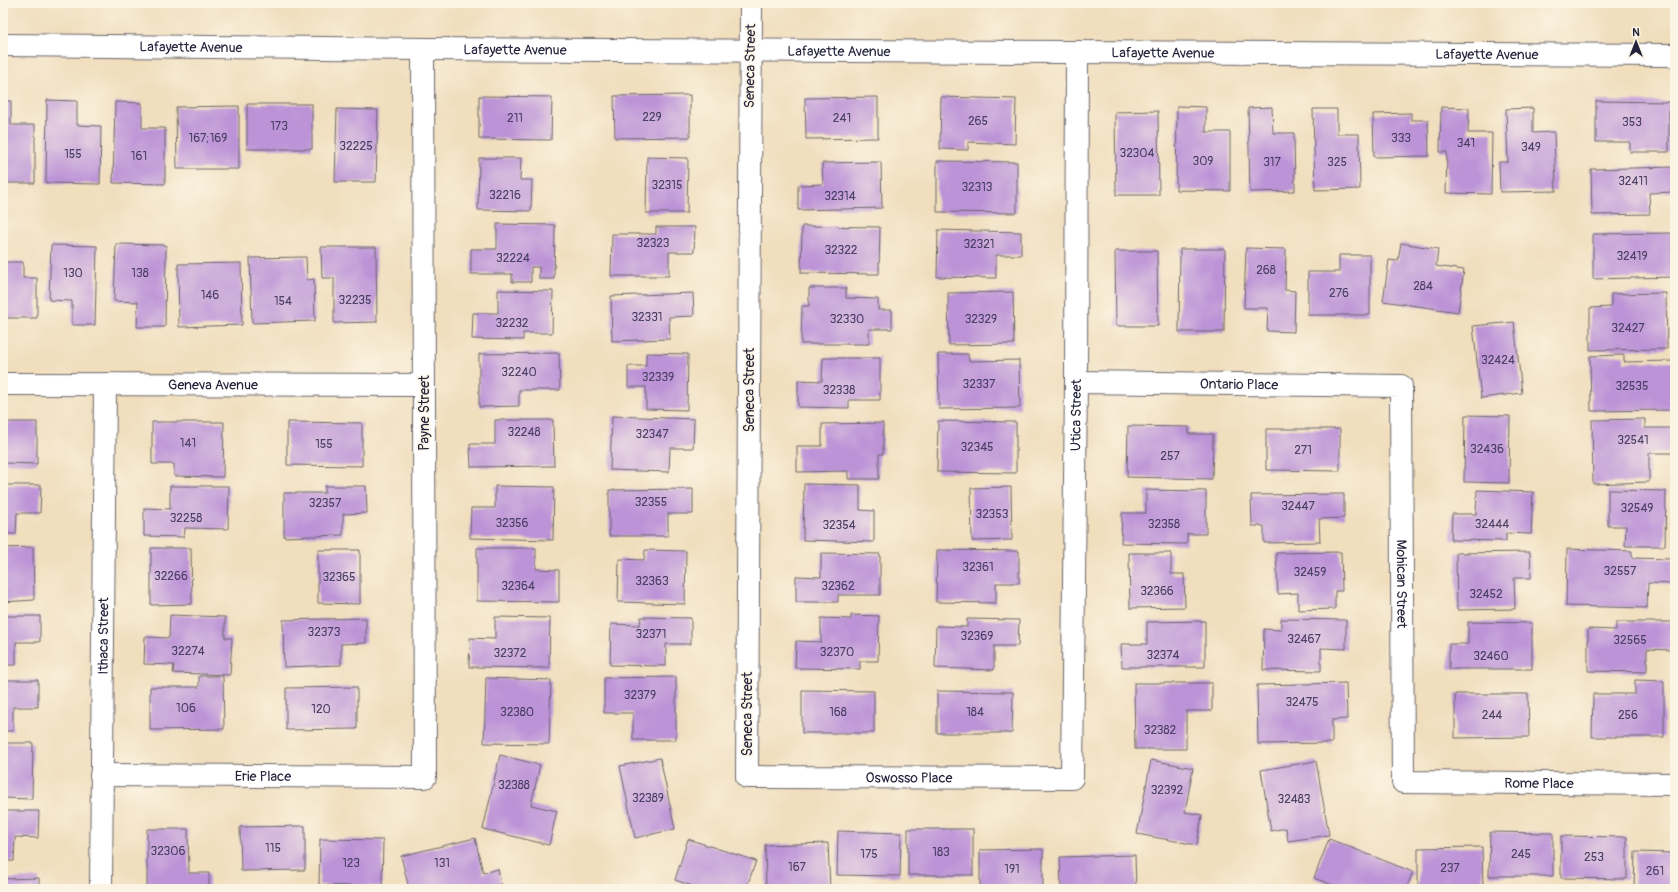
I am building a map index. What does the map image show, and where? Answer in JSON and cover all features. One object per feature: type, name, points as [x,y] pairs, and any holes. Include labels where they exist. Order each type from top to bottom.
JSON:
[{"type":"street","name":"Seneca Street","points":[[747,777],[751,3]]},
{"type":"street","name":"Lafayette Avenue","points":[[3,45],[424,49],[1675,55]]},
{"type":"street","name":"Payne Street","points":[[424,49],[425,777]]},
{"type":"street","name":"Utica Street","points":[[1072,778],[1076,382],[1077,52]]},
{"type":"street","name":"Ontario Place","points":[[1076,382],[1401,386]]},
{"type":"street","name":"Geneva Avenue","points":[[3,384],[424,385]]},
{"type":"street","name":"Ithaca Street","points":[[101,889],[105,384]]},
{"type":"street","name":"Mohican Street","points":[[1401,386],[1403,782]]},
{"type":"street","name":"Erie Place","points":[[101,775],[425,777]]},
{"type":"street","name":"Oswosso Place","points":[[747,777],[1072,778]]},
{"type":"street","name":"Rome Place","points":[[1403,782],[1675,784]]},
{"type":"building","points":[[690,95],[690,137],[615,138],[614,96]]},
{"type":"building","points":[[479,96],[552,97],[551,140],[479,139]]},
{"type":"building","points":[[878,97],[878,138],[806,139],[805,98]]},
{"type":"building","points":[[941,97],[1016,99],[1015,144],[968,142],[968,150],[940,149]]},
{"type":"building","points":[[47,100],[77,101],[77,125],[101,126],[100,184],[46,183]]},
{"type":"building","points":[[3,101],[11,101],[11,125],[35,125],[35,183],[3,183]]},
{"type":"building","points":[[1596,101],[1669,102],[1669,152],[1630,152],[1630,142],[1596,142]]},
{"type":"building","points":[[115,102],[142,103],[142,128],[165,128],[165,184],[113,183]]},
{"type":"building","points":[[247,104],[312,104],[312,149],[247,149]]},
{"type":"building","points":[[239,106],[239,169],[177,169],[176,107]]},
{"type":"building","points":[[1177,106],[1206,107],[1206,132],[1230,132],[1230,191],[1176,190]]},
{"type":"building","points":[[1272,107],[1273,133],[1294,133],[1295,191],[1250,192],[1248,108]]},
{"type":"building","points":[[1441,107],[1469,108],[1468,133],[1492,133],[1491,194],[1446,193],[1447,152],[1440,152]]},
{"type":"building","points":[[1533,108],[1533,133],[1554,132],[1556,191],[1500,192],[1499,162],[1508,162],[1506,109]]},
{"type":"building","points":[[337,109],[378,110],[376,182],[335,182]]},
{"type":"building","points":[[1313,109],[1337,109],[1337,134],[1359,134],[1360,189],[1315,190]]},
{"type":"building","points":[[1158,111],[1159,195],[1116,195],[1115,112]]},
{"type":"building","points":[[1411,113],[1411,120],[1428,120],[1429,156],[1374,157],[1373,114]]},
{"type":"building","points":[[647,157],[688,158],[687,213],[646,213]]},
{"type":"building","points":[[479,158],[521,158],[520,180],[532,180],[531,211],[478,210]]},
{"type":"building","points":[[937,161],[1017,162],[1017,213],[937,212]]},
{"type":"building","points":[[881,162],[882,208],[798,210],[798,185],[823,184],[822,163]]},
{"type":"building","points":[[1674,167],[1675,192],[1649,193],[1650,214],[1592,215],[1591,169]]},
{"type":"building","points":[[497,224],[555,225],[554,279],[539,279],[539,267],[531,267],[531,282],[512,282],[512,274],[471,274],[471,249],[497,249]]},
{"type":"building","points":[[802,226],[880,227],[879,274],[801,273]]},
{"type":"building","points":[[656,227],[695,227],[694,252],[669,252],[669,276],[611,276],[612,234],[656,234]]},
{"type":"building","points":[[938,230],[1021,232],[1021,255],[996,255],[996,278],[937,277]]},
{"type":"building","points":[[1672,233],[1672,277],[1593,279],[1593,234]]},
{"type":"building","points":[[1401,243],[1438,249],[1436,266],[1464,270],[1458,312],[1383,301],[1389,260],[1398,261]]},
{"type":"building","points":[[116,244],[166,245],[165,327],[137,327],[138,302],[114,301]]},
{"type":"building","points":[[51,245],[97,246],[95,325],[72,325],[72,301],[49,300]]},
{"type":"building","points":[[321,247],[376,247],[377,322],[334,323],[334,278],[322,278]]},
{"type":"building","points":[[1246,248],[1286,249],[1285,290],[1295,291],[1294,332],[1267,331],[1268,308],[1244,308]]},
{"type":"building","points":[[1180,249],[1225,249],[1224,332],[1179,332]]},
{"type":"building","points":[[1115,251],[1157,251],[1158,326],[1116,326]]},
{"type":"building","points":[[1339,255],[1370,255],[1370,315],[1308,315],[1308,272],[1339,272]]},
{"type":"building","points":[[306,257],[307,280],[314,279],[315,321],[252,323],[250,258]]},
{"type":"building","points":[[3,262],[23,262],[23,278],[37,278],[37,318],[3,318]]},
{"type":"building","points":[[241,263],[242,325],[179,327],[178,264]]},
{"type":"building","points":[[809,288],[846,288],[846,298],[878,299],[878,310],[892,310],[892,329],[869,329],[869,344],[801,344],[802,306],[809,306]]},
{"type":"building","points":[[498,290],[553,291],[552,333],[523,333],[523,340],[472,339],[473,313],[498,313]]},
{"type":"building","points":[[1013,292],[1014,344],[949,345],[948,293]]},
{"type":"building","points":[[693,293],[694,316],[669,317],[670,339],[612,341],[611,296]]},
{"type":"building","points":[[1666,293],[1667,349],[1590,350],[1590,308],[1611,307],[1611,294]]},
{"type":"building","points":[[1514,322],[1522,393],[1481,398],[1473,326]]},
{"type":"building","points":[[559,353],[560,390],[519,390],[519,406],[479,407],[479,354]]},
{"type":"building","points":[[646,353],[688,354],[687,410],[646,409],[646,387],[628,387],[628,366],[646,366]]},
{"type":"building","points":[[938,354],[968,354],[969,361],[1019,360],[1020,408],[939,409]]},
{"type":"building","points":[[1624,355],[1624,362],[1673,361],[1674,410],[1591,411],[1590,356]]},
{"type":"building","points":[[823,358],[880,358],[880,400],[849,400],[849,408],[798,407],[798,380],[822,381]]},
{"type":"building","points":[[1465,415],[1510,416],[1509,483],[1464,482]]},
{"type":"building","points":[[612,416],[694,419],[693,448],[670,448],[669,472],[610,470]]},
{"type":"building","points":[[1645,419],[1645,428],[1673,428],[1674,453],[1649,453],[1649,482],[1593,484],[1592,420]]},
{"type":"building","points":[[495,420],[553,420],[554,466],[471,467],[470,444],[495,444]]},
{"type":"building","points":[[938,421],[1016,422],[1016,473],[937,472]]},
{"type":"building","points":[[3,422],[37,422],[37,464],[3,463]]},
{"type":"building","points":[[152,422],[224,422],[223,477],[174,476],[174,464],[152,464]]},
{"type":"building","points":[[287,422],[362,423],[362,466],[287,465]]},
{"type":"building","points":[[883,423],[883,454],[879,454],[879,479],[848,479],[848,471],[797,472],[797,446],[822,446],[822,424]]},
{"type":"building","points":[[1128,426],[1189,427],[1189,434],[1213,434],[1212,479],[1127,477]]},
{"type":"building","points":[[1266,429],[1340,429],[1340,471],[1266,470]]},
{"type":"building","points":[[804,484],[860,485],[860,510],[874,511],[874,542],[803,540]]},
{"type":"building","points":[[3,485],[41,485],[40,513],[17,513],[16,534],[3,534]]},
{"type":"building","points":[[170,486],[229,486],[228,529],[185,528],[184,537],[144,536],[144,508],[170,509]]},
{"type":"building","points":[[325,486],[366,486],[367,513],[343,514],[343,535],[284,537],[284,493],[325,493]]},
{"type":"building","points":[[495,486],[554,487],[553,540],[470,538],[471,508],[495,508]]},
{"type":"building","points":[[1011,487],[1012,540],[972,541],[971,488]]},
{"type":"building","points":[[693,489],[693,514],[668,514],[668,536],[609,536],[609,490]]},
{"type":"building","points":[[1146,490],[1206,491],[1206,534],[1187,534],[1187,544],[1121,543],[1122,513],[1146,513]]},
{"type":"building","points":[[1477,490],[1533,492],[1531,534],[1506,533],[1506,541],[1451,540],[1452,514],[1476,514]]},
{"type":"building","points":[[1608,490],[1666,491],[1665,546],[1625,546],[1626,526],[1608,526]]},
{"type":"building","points":[[1344,494],[1344,518],[1319,519],[1320,542],[1264,543],[1264,526],[1252,526],[1251,495]]},
{"type":"building","points":[[33,547],[34,600],[3,602],[3,548]]},
{"type":"building","points":[[151,548],[191,548],[192,604],[151,605]]},
{"type":"building","points":[[477,548],[536,548],[536,569],[559,570],[559,602],[477,601]]},
{"type":"building","points":[[1567,549],[1632,551],[1632,558],[1673,559],[1672,584],[1648,583],[1647,608],[1566,606]]},
{"type":"building","points":[[318,550],[360,550],[360,604],[318,603]]},
{"type":"building","points":[[645,550],[686,551],[685,604],[618,602],[619,559],[644,560]]},
{"type":"building","points":[[937,550],[1019,551],[1019,583],[996,583],[996,603],[936,602]]},
{"type":"building","points":[[1341,552],[1342,591],[1335,591],[1335,609],[1298,610],[1298,593],[1278,594],[1276,553]]},
{"type":"building","points":[[1530,552],[1531,578],[1514,578],[1515,609],[1457,610],[1456,553]]},
{"type":"building","points":[[821,553],[880,554],[880,595],[838,595],[838,602],[796,602],[796,576],[821,577]]},
{"type":"building","points":[[1129,553],[1171,553],[1171,574],[1184,574],[1185,607],[1130,608]]},
{"type":"building","points":[[170,615],[225,617],[225,638],[232,638],[230,675],[173,673],[174,665],[144,664],[145,637],[169,638]]},
{"type":"building","points":[[851,615],[879,616],[878,661],[860,661],[860,669],[795,668],[796,641],[821,642],[821,618],[851,619]]},
{"type":"building","points":[[3,616],[40,616],[40,642],[16,642],[16,665],[3,665]]},
{"type":"building","points":[[495,617],[550,618],[549,668],[469,667],[470,638],[495,639]]},
{"type":"building","points":[[641,617],[691,618],[691,644],[666,644],[666,666],[610,665],[611,624],[640,625]]},
{"type":"building","points":[[366,618],[366,643],[341,644],[341,665],[284,667],[283,620]]},
{"type":"building","points":[[967,619],[1019,620],[1018,646],[994,646],[994,670],[935,668],[936,626],[967,627]]},
{"type":"building","points":[[1281,619],[1346,620],[1346,649],[1321,648],[1321,671],[1263,670],[1264,629],[1281,630]]},
{"type":"building","points":[[1205,621],[1205,667],[1122,667],[1121,644],[1147,644],[1147,622]]},
{"type":"building","points":[[1468,622],[1532,623],[1532,669],[1449,669],[1449,644],[1468,644]]},
{"type":"building","points":[[1616,622],[1673,622],[1672,650],[1647,649],[1647,672],[1588,671],[1588,629],[1616,630]]},
{"type":"building","points":[[199,676],[223,676],[224,729],[150,730],[150,687],[199,687]]},
{"type":"building","points":[[676,677],[676,740],[633,740],[633,713],[604,713],[604,678]]},
{"type":"building","points":[[486,678],[551,680],[549,744],[484,743]]},
{"type":"building","points":[[3,680],[38,680],[38,707],[13,707],[13,731],[3,731]]},
{"type":"building","points":[[1635,680],[1664,681],[1664,737],[1592,737],[1593,694],[1635,694]]},
{"type":"building","points":[[1134,683],[1212,683],[1212,711],[1186,711],[1186,749],[1135,749]]},
{"type":"building","points":[[1346,683],[1347,719],[1332,720],[1332,743],[1258,744],[1257,685]]},
{"type":"building","points":[[357,687],[357,729],[286,730],[286,688]]},
{"type":"building","points":[[802,690],[874,691],[874,733],[802,733]]},
{"type":"building","points":[[937,691],[1013,692],[1012,733],[937,733]]},
{"type":"building","points":[[1455,694],[1528,694],[1529,737],[1455,738]]},
{"type":"building","points":[[3,743],[33,743],[32,799],[3,798]]},
{"type":"building","points":[[500,755],[540,765],[531,805],[557,811],[549,845],[483,829]]},
{"type":"building","points":[[660,758],[675,829],[635,838],[620,766]]},
{"type":"building","points":[[1151,760],[1193,768],[1185,812],[1202,815],[1197,845],[1137,834]]},
{"type":"building","points":[[1316,761],[1329,835],[1288,841],[1286,828],[1271,831],[1261,770]]},
{"type":"building","points":[[3,811],[39,811],[38,838],[15,837],[14,861],[3,861]]},
{"type":"building","points":[[305,826],[305,870],[241,871],[240,827]]},
{"type":"building","points":[[147,829],[188,829],[189,873],[209,873],[209,889],[147,889]]},
{"type":"building","points":[[908,829],[973,829],[973,875],[908,875]]},
{"type":"building","points":[[838,831],[901,833],[900,876],[837,875]]},
{"type":"building","points":[[1490,832],[1553,833],[1553,876],[1489,876]]},
{"type":"building","points":[[1561,836],[1627,837],[1627,879],[1561,878]]},
{"type":"building","points":[[475,838],[483,873],[498,869],[502,889],[459,889],[458,886],[446,889],[409,889],[401,856]]},
{"type":"building","points":[[320,839],[383,840],[382,887],[319,885]]},
{"type":"building","points":[[688,839],[756,861],[746,889],[701,889],[675,880]]},
{"type":"building","points":[[1329,839],[1413,872],[1406,889],[1343,889],[1314,878]]},
{"type":"building","points":[[828,843],[830,889],[766,889],[765,845]]},
{"type":"building","points":[[1482,847],[1483,889],[1418,889],[1418,848]]},
{"type":"building","points":[[1043,849],[1043,889],[980,889],[980,850]]},
{"type":"building","points":[[1635,852],[1675,853],[1675,889],[1634,889]]},
{"type":"building","points":[[1135,855],[1136,889],[1061,889],[1060,857]]},
{"type":"building","points":[[39,878],[39,889],[3,889],[3,879]]}]
